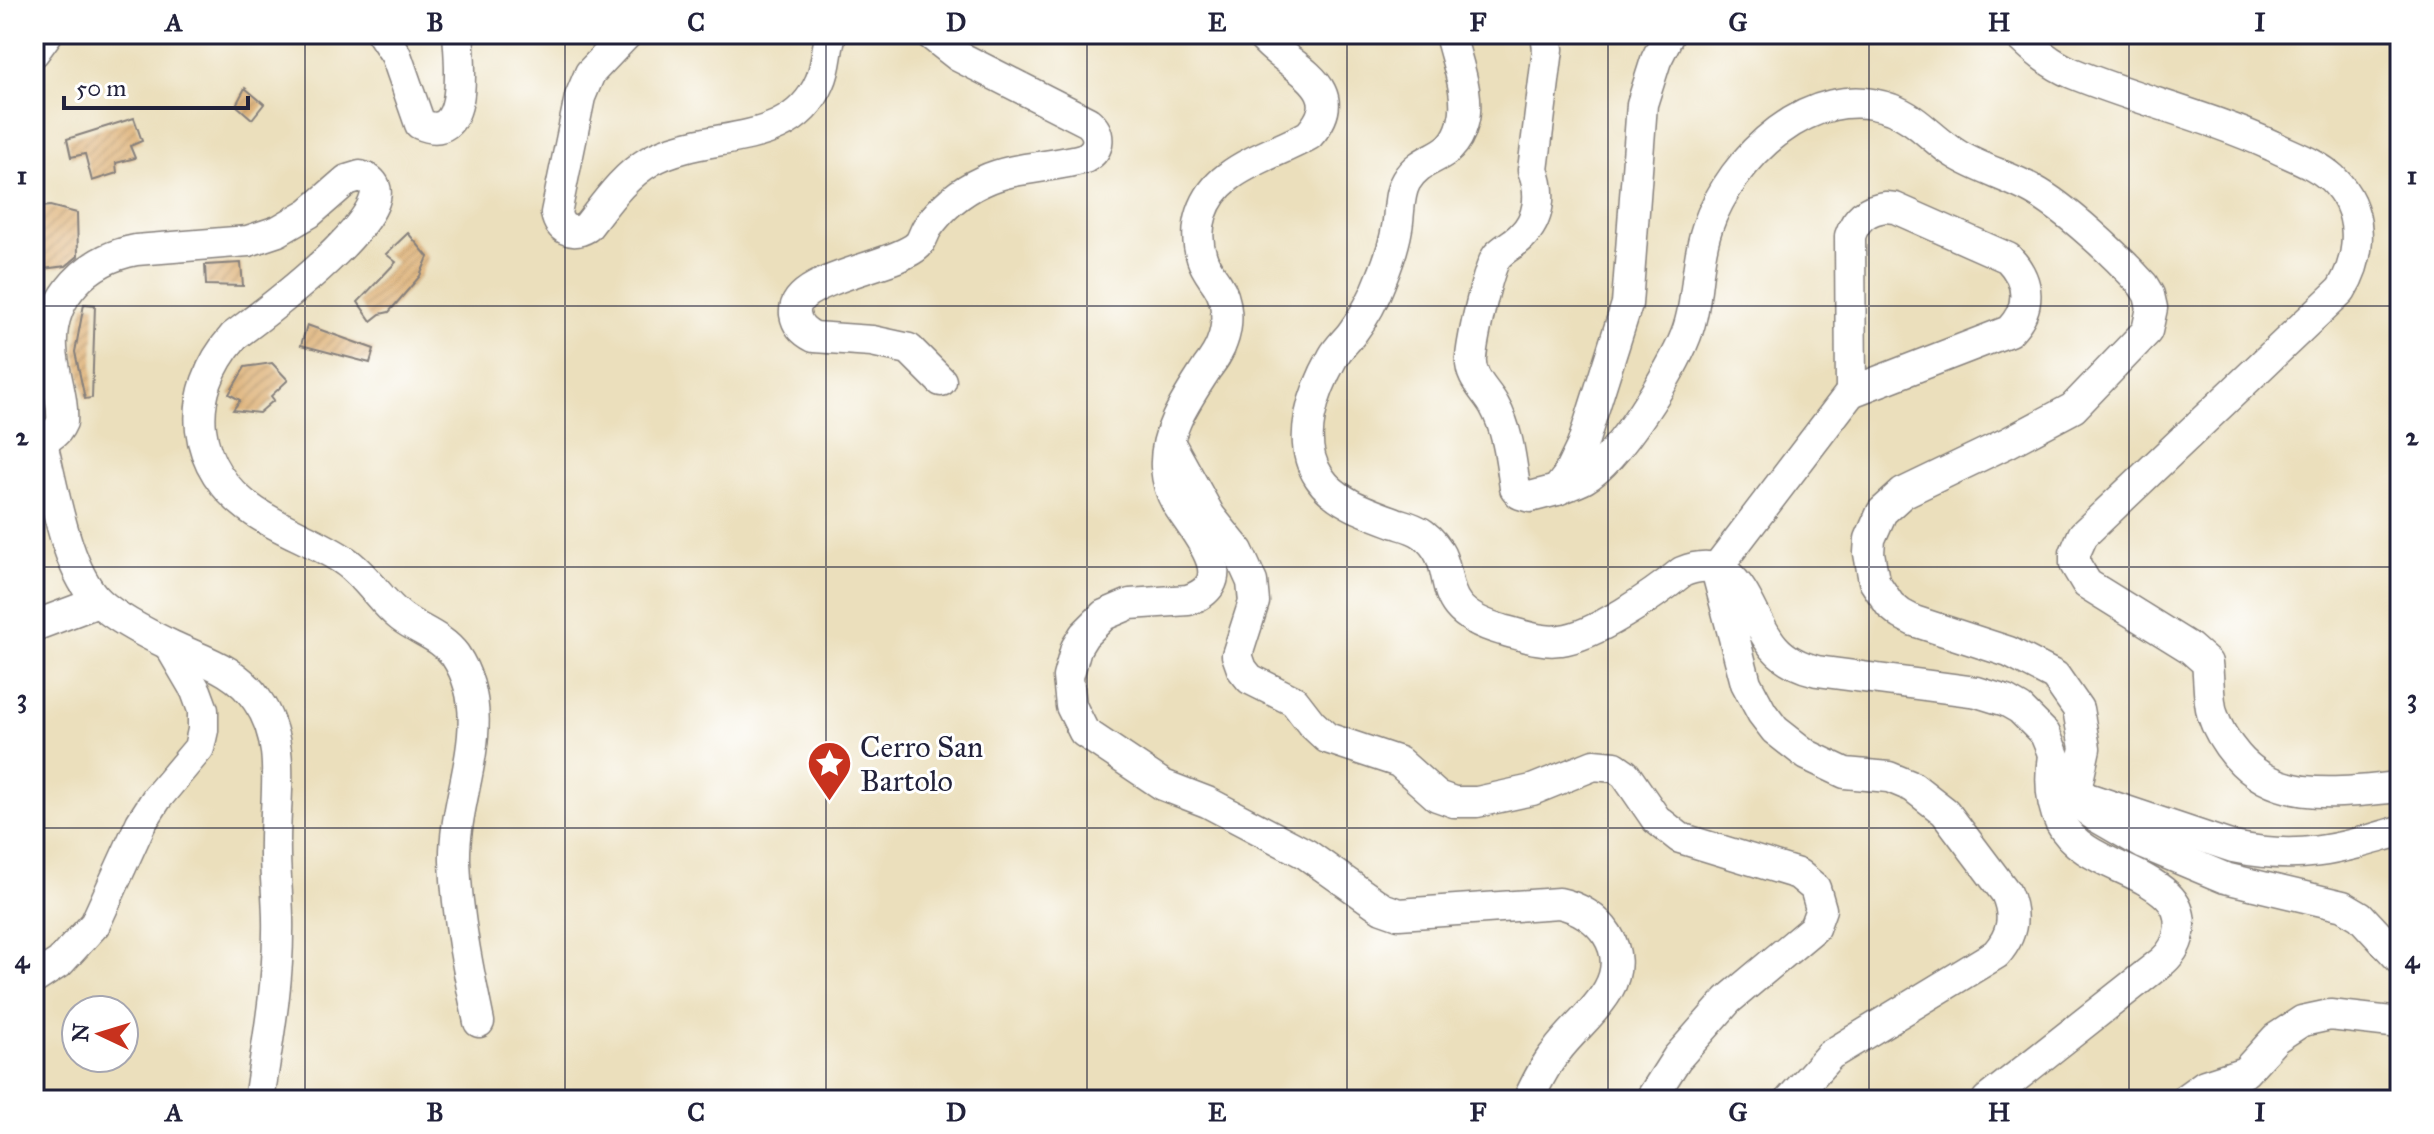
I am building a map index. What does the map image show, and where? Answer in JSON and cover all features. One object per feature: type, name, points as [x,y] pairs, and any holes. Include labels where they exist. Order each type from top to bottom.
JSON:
[{"type":"street","points":[[34,52],[47,34]]},
{"type":"street","points":[[382,34],[396,55],[420,124],[437,128],[446,125],[457,110],[458,34]]},
{"type":"street","points":[[627,34],[590,73],[580,97],[556,213],[561,226],[567,230],[581,231],[587,227],[618,187],[650,161],[683,148],[769,131],[794,117],[821,81],[831,34]]},
{"type":"street","points":[[930,34],[958,56],[1088,122],[1098,138],[1095,150],[1085,158],[1002,174],[975,185],[938,214],[918,245],[895,258],[810,289],[798,300],[796,317],[805,333],[814,337],[872,341],[909,349],[941,381]]},
{"type":"street","points":[[1260,34],[1313,79],[1322,97],[1323,107],[1316,127],[1309,135],[1231,174],[1219,184],[1202,211],[1198,243],[1202,259],[1224,299],[1226,327],[1217,355],[1168,440],[1166,472],[1176,503],[1210,555],[1213,574],[1210,584],[1197,597],[1130,604],[1104,615],[1093,624],[1076,648],[1068,677],[1071,706],[1084,732],[1163,785],[1207,802],[1306,854],[1382,908],[1399,914],[1559,903],[1584,910],[1595,918],[1610,939],[1614,952],[1612,979],[1607,992],[1555,1053],[1528,1100]]},
{"type":"street","points":[[1450,34],[1466,105],[1460,133],[1444,155],[1422,164],[1402,189],[1390,257],[1380,285],[1367,310],[1334,355],[1313,404],[1308,438],[1313,467],[1337,496],[1428,537],[1442,559],[1451,596],[1466,615],[1485,625],[1536,639],[1560,640],[1588,633],[1682,572],[1705,567],[1716,569],[1734,580],[1767,638],[1794,663],[1817,671],[1992,696],[2020,709],[2054,750],[2059,768],[2086,809],[2097,817],[2144,844],[2225,878],[2343,906],[2360,916],[2400,959]]},
{"type":"street","points":[[1546,34],[1548,49],[1533,170],[1537,181],[1538,206],[1529,229],[1497,256],[1490,274],[1471,367],[1502,422],[1515,488],[1520,494],[1530,497],[1587,477],[1616,448],[1662,382],[1686,334],[1697,291],[1701,249],[1707,228],[1726,188],[1747,162],[1785,127],[1818,108],[1854,102],[1874,103],[1910,118],[1939,144],[1969,162],[2034,190],[2057,205],[2135,276],[2149,295],[2152,308],[2147,331],[2073,408],[1903,493],[1882,512],[1870,539],[1874,581],[1890,605],[1901,614],[2009,652],[2055,676],[2078,709],[2085,748],[2076,790]]},
{"type":"street","points":[[1557,490],[1582,446],[1627,304],[1642,104],[1656,60],[1669,34]]},
{"type":"street","points":[[2018,34],[2046,60],[2071,73],[2229,126],[2306,162],[2334,180],[2352,208],[2358,241],[2350,275],[2341,290],[2083,535],[2075,553],[2075,564],[2087,584],[2190,648],[2207,663],[2212,711],[2219,730],[2229,747],[2257,775],[2274,784],[2310,793],[2400,787]]},
{"type":"street","points":[[259,1100],[278,933],[274,843],[276,745],[265,713],[247,687],[222,667],[169,645],[98,602],[75,569],[38,438],[55,434],[62,422],[52,347],[57,312],[65,296],[88,270],[119,254],[136,250],[248,241],[278,231],[309,213],[347,180],[360,176],[371,182],[375,189],[373,202],[360,227],[334,255],[234,336],[221,351],[204,387],[200,425],[208,458],[226,488],[255,512],[347,562],[399,616],[454,653],[471,686],[475,718],[467,781],[458,814],[455,860],[463,944],[479,1022]]},
{"type":"street","points":[[1716,569],[1851,392],[2009,331],[2022,315],[2027,294],[2021,274],[2008,258],[1895,208],[1875,208],[1866,213],[1850,236],[1851,392]]},
{"type":"street","points":[[1168,440],[1210,516],[1238,551],[1252,582],[1254,602],[1237,655],[1242,669],[1250,679],[1294,701],[1327,738],[1399,762],[1437,796],[1454,802],[1477,802],[1532,790],[1594,765],[1615,767],[1625,774],[1656,819],[1680,838],[1798,874],[1815,888],[1821,909],[1814,928],[1728,1000],[1677,1058],[1650,1100]]},
{"type":"street","points":[[1716,569],[1746,683],[1775,730],[1807,755],[1845,773],[1889,777],[1913,787],[1945,812],[2006,893],[2012,914],[2009,935],[1996,954],[1830,1055],[1790,1100]]},
{"type":"street","points":[[34,626],[98,602]]},
{"type":"street","points":[[34,979],[60,962],[95,924],[141,823],[157,798],[199,748],[203,710],[196,691],[169,645]]},
{"type":"street","points":[[1987,1100],[2163,961],[2176,946],[2179,937],[2178,916],[2168,896],[2094,854],[2071,837],[2061,824],[2051,785],[2054,750]]},
{"type":"street","points":[[2076,790],[2087,798],[2233,847],[2257,852],[2282,855],[2329,851],[2400,831]]},
{"type":"street","points":[[2184,1100],[2205,1085],[2245,1072],[2276,1038],[2302,1021],[2330,1015],[2400,1023]]},
{"type":"building","points":[[245,88],[264,104],[252,119],[236,105]]},
{"type":"building","points":[[134,118],[142,141],[130,146],[135,158],[116,163],[117,173],[92,181],[85,154],[71,157],[67,139]]},
{"type":"building","points":[[50,206],[77,213],[78,256],[66,266],[34,270],[34,208]]},
{"type":"building","points":[[408,233],[428,257],[420,276],[389,312],[371,321],[358,302],[396,262],[386,254]]},
{"type":"building","points":[[241,263],[243,286],[206,285],[205,265]]},
{"type":"building","points":[[84,304],[95,305],[92,398],[85,399],[75,352]]},
{"type":"building","points":[[307,325],[374,349],[370,363],[301,345]]},
{"type":"building","points":[[272,363],[288,380],[271,396],[274,400],[259,413],[233,410],[240,400],[229,394],[245,367]]},
{"type":"place","name":"Cerro San Bartolo","points":[[829,803]]}]
